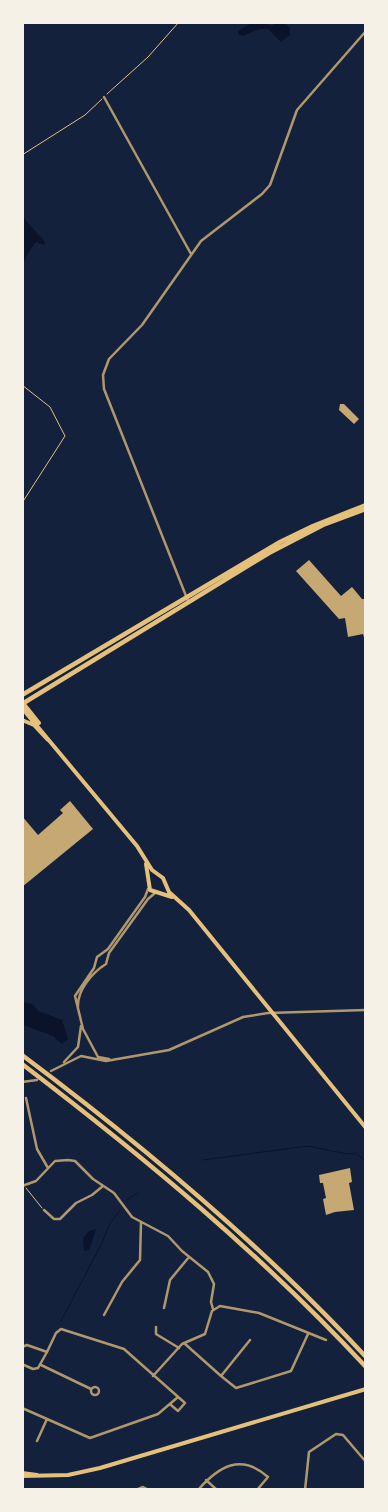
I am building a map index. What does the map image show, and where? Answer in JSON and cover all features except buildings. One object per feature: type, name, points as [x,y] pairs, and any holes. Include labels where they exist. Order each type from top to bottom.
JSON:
[{"type":"main road","points":[[22,695],[302,531],[366,507]]},
{"type":"main road","points":[[187,599],[23,704],[145,856],[150,868],[164,878],[170,893],[180,901],[366,1128]]},
{"type":"main road","points":[[22,720],[34,725],[59,750]]},
{"type":"main road","points":[[145,856],[148,885],[157,893],[180,901]]},
{"type":"main road","points":[[148,885],[151,877],[158,875]]},
{"type":"main road","points":[[157,893],[166,885]]},
{"type":"main road","points":[[22,1054],[143,1149],[225,1219],[313,1302],[366,1357]]},
{"type":"main road","points":[[22,1064],[129,1146],[204,1209],[298,1297],[366,1367]]},
{"type":"main road","points":[[22,1475],[78,1474],[366,1389]]},
{"type":"street","points":[[187,599],[102,379],[110,359],[142,325],[191,254],[208,234],[268,188],[275,176],[297,110],[366,31]]},
{"type":"street","points":[[104,97],[191,254]]},
{"type":"street","points":[[116,1059],[100,1058],[81,1023],[75,995],[98,956],[108,949],[145,897],[148,885]]},
{"type":"street","points":[[78,1011],[80,993],[97,969],[108,959],[109,953],[149,897],[157,893]]},
{"type":"street","points":[[101,954],[108,959]]},
{"type":"street","points":[[96,961],[102,966]]},
{"type":"street","points":[[81,1023],[79,1052],[84,1056],[102,1061],[169,1050],[234,1020],[270,1013],[366,1010]]},
{"type":"street","points":[[61,1065],[84,1040],[91,1042]]},
{"type":"street","points":[[51,1071],[61,1065],[91,1054],[94,1048]]},
{"type":"street","points":[[22,1082],[37,1080]]},
{"type":"street","points":[[26,1098],[37,1149],[48,1168]]},
{"type":"street","points":[[23,1186],[34,1183],[48,1168],[58,1161],[73,1160],[117,1196],[131,1216],[168,1236],[212,1277],[214,1284],[211,1302],[213,1308],[206,1333],[179,1348],[153,1376]]},
{"type":"street","points":[[44,1210],[54,1219],[60,1219],[74,1204],[92,1195],[103,1186]]},
{"type":"street","points":[[104,1314],[122,1282],[140,1260],[141,1222]]},
{"type":"street","points":[[164,1308],[170,1280],[189,1257]]},
{"type":"street","points":[[213,1308],[226,1306],[249,1310],[326,1340]]},
{"type":"street","points":[[156,1327],[156,1334],[179,1348]]},
{"type":"street","points":[[23,1365],[35,1369],[42,1365],[57,1332],[63,1329],[122,1348],[185,1403],[178,1411],[171,1405]]},
{"type":"street","points":[[184,1344],[236,1388],[291,1371],[309,1333]]},
{"type":"street","points":[[221,1376],[250,1340]]},
{"type":"street","points":[[22,1347],[27,1345],[47,1352]]},
{"type":"street","points":[[42,1365],[92,1389]]},
{"type":"street","points":[[22,1408],[90,1438],[158,1414],[171,1405],[178,1397]]},
{"type":"street","points":[[37,1441],[47,1419]]},
{"type":"street","points":[[305,1490],[309,1452],[336,1434],[343,1435],[366,1462]]},
{"type":"street","points":[[198,1490],[215,1471],[224,1467],[246,1465],[255,1468],[268,1477],[257,1490]]},
{"type":"street","points":[[206,1480],[217,1490]]},
{"type":"street","points":[[136,1490],[143,1487],[149,1490]]},
{"type":"path","points":[[22,155],[81,117],[148,58],[179,22]]},
{"type":"path","points":[[22,385],[50,407],[65,436],[22,503]]},
{"type":"path","points":[[23,1186],[44,1210]]},
{"type":"water","points":[[252,23],[265,23],[271,26],[276,23],[284,23],[290,28],[290,35],[281,42],[268,29],[259,29],[243,36],[238,34],[238,31]]},
{"type":"water","points":[[22,216],[45,242],[44,245],[36,242],[23,264]]},
{"type":"water","points":[[23,1002],[32,1004],[39,1011],[62,1020],[68,1039],[62,1044],[53,1036],[23,1025]]},
{"type":"water","points":[[96,1229],[89,1250],[84,1251],[83,1238],[89,1231]]},
{"type":"waterway","points":[[203,1160],[308,1146],[347,1154],[355,1153],[366,1161]]},
{"type":"waterway","points":[[126,1200],[138,1193]]},
{"type":"waterway","points":[[61,1321],[102,1243],[110,1223],[121,1209]]}]
